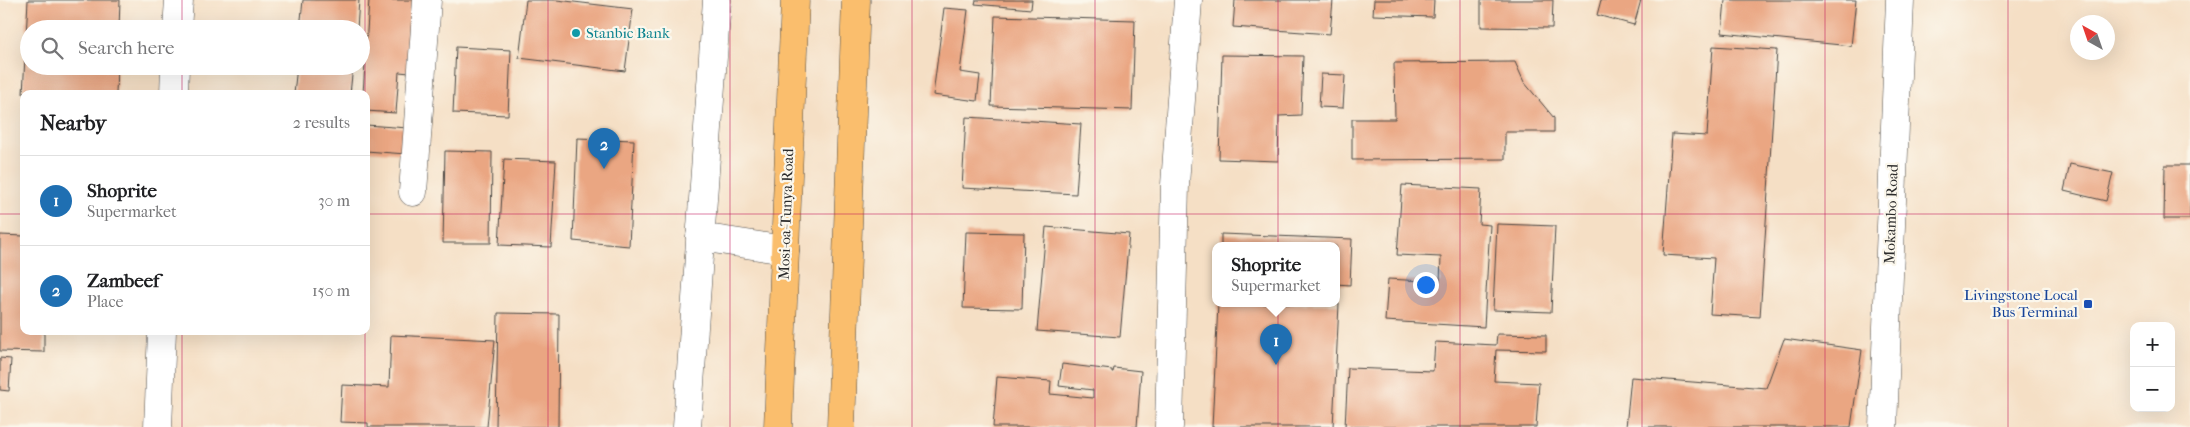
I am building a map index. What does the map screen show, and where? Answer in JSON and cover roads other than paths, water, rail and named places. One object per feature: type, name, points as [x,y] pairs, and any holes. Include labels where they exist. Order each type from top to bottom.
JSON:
[{"type":"highway","name":"Mosi-oa-Tunya Road","points":[[778,427],[795,0]]},
{"type":"highway","points":[[841,427],[856,0]]},
{"type":"street","points":[[178,20],[179,0]]},
{"type":"street","points":[[413,192],[427,0]]},
{"type":"street","points":[[687,427],[717,0]]},
{"type":"street","points":[[1169,427],[1176,185],[1188,0]]},
{"type":"street","name":"Mokambo Road","points":[[1883,427],[1900,0]]},
{"type":"street","points":[[174,90],[175,75]]},
{"type":"street","points":[[700,237],[785,250]]},
{"type":"street","points":[[158,427],[162,335]]},
{"type":"place","name":"Stanbic Bank","points":[[576,33]]},
{"type":"place","name":"Zambeef","points":[[604,169]]},
{"type":"place","name":"Livingstone Local Bus Terminal","points":[[2088,304]]},
{"type":"place","name":"Shoprite","points":[[1276,365]]}]
